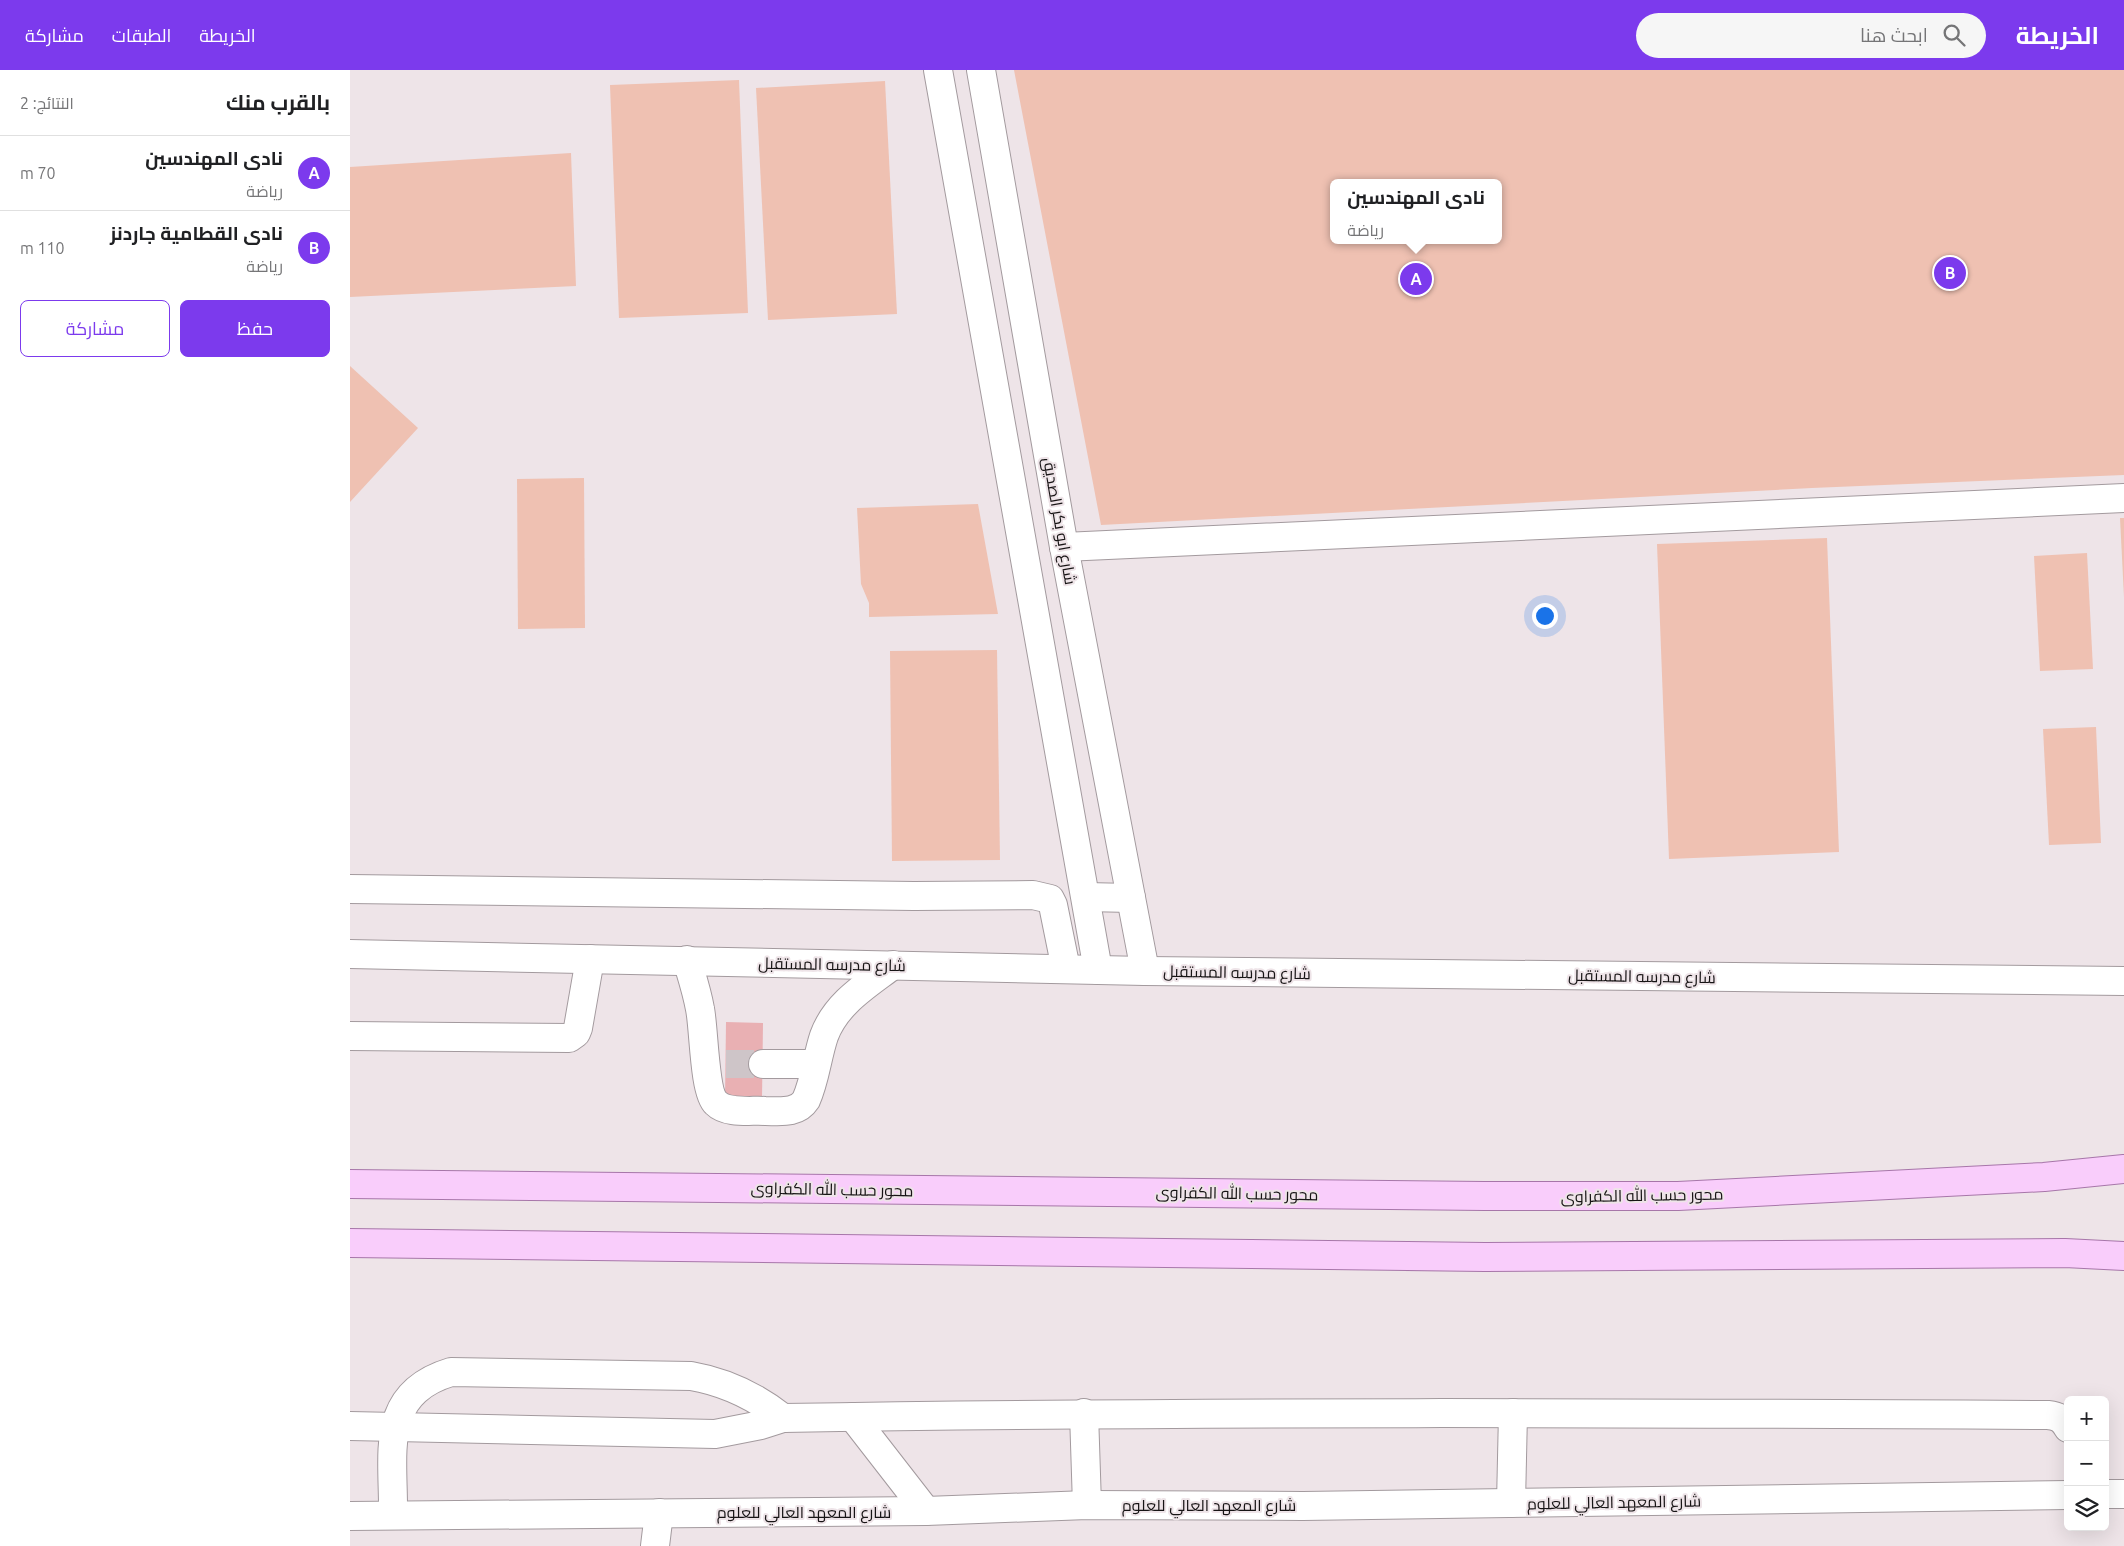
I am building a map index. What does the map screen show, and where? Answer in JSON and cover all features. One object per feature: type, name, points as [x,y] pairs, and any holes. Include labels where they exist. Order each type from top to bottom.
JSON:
[{"type":"main road","name":"محور حسب الله الكفراوى","points":[[350,1184],[1484,1196],[1678,1196],[2044,1177],[2124,1169]]},
{"type":"main road","points":[[350,1243],[1485,1257],[2055,1254],[2124,1256]]},
{"type":"street","points":[[938,70],[1098,970]]},
{"type":"street","name":"شارع ابو بكر الصديق","points":[[981,70],[1064,548],[1145,971]]},
{"type":"street","points":[[1064,548],[2124,498]]},
{"type":"street","points":[[350,889],[914,896],[1033,895],[1050,899],[1053,905],[1066,969]]},
{"type":"street","points":[[1086,897],[1131,898]]},
{"type":"street","name":"شارع مدرسه المستقبل","points":[[350,954],[1145,971],[2124,981]]},
{"type":"street","points":[[350,1036],[569,1038],[576,1033],[578,1028],[590,959]]},
{"type":"street","points":[[687,960],[700,1012],[716,1063],[708,1085],[716,1103],[724,1108],[733,1110],[786,1111],[796,1110],[803,1105],[825,1035],[832,1019],[840,1008],[893,965]]},
{"type":"street","points":[[763,1064],[816,1064]]},
{"type":"street","points":[[393,1515],[394,1426],[400,1411],[409,1396],[421,1385],[435,1377],[451,1372],[691,1376],[722,1382],[736,1388],[765,1404],[783,1418]]},
{"type":"street","points":[[1084,1413],[1087,1505]]},
{"type":"street","points":[[350,1426],[715,1434],[754,1427],[783,1418],[1084,1413],[2048,1414],[2057,1416],[2064,1421]]},
{"type":"street","points":[[1511,1503],[1513,1413]]},
{"type":"street","points":[[853,1417],[926,1511]]},
{"type":"street","points":[[2109,1494],[2124,1494]]},
{"type":"street","name":"شارع المعهد العالي للعلوم","points":[[350,1516],[926,1511],[1087,1505],[1304,1506],[2064,1495]]},
{"type":"street","points":[[655,1546],[659,1513]]},
{"type":"shaded area","points":[[1014,70],[2124,70],[2124,475],[1812,488],[1101,525]]},
{"type":"shaded area","points":[[739,80],[748,313],[619,318],[610,85]]},
{"type":"shaded area","points":[[885,81],[897,314],[768,320],[756,88]]},
{"type":"shaded area","points":[[571,153],[576,286],[350,297],[350,167]]},
{"type":"shaded area","points":[[350,366],[418,428],[350,502]]},
{"type":"shaded area","points":[[584,478],[585,628],[518,629],[517,479]]},
{"type":"shaded area","points":[[978,504],[998,614],[869,617],[869,603],[861,584],[857,508]]},
{"type":"shaded area","points":[[2120,518],[2124,518],[2124,597]]},
{"type":"shaded area","points":[[1827,538],[1839,852],[1669,859],[1657,544]]},
{"type":"shaded area","points":[[2087,553],[2093,669],[2040,671],[2034,556]]},
{"type":"shaded area","points":[[997,650],[1000,860],[892,861],[890,651]]},
{"type":"shaded area","points":[[2096,727],[2101,843],[2049,845],[2043,729]]},
{"type":"building","points":[[726,1022],[763,1023],[762,1099],[725,1100]]},
{"type":"tunnel","points":[[726,1064],[763,1064]]},
{"type":"place","name":"نادى القطامية جاردنز","points":[[1950,273]]},
{"type":"place","name":"نادى المهندسين","points":[[1416,279]]}]
